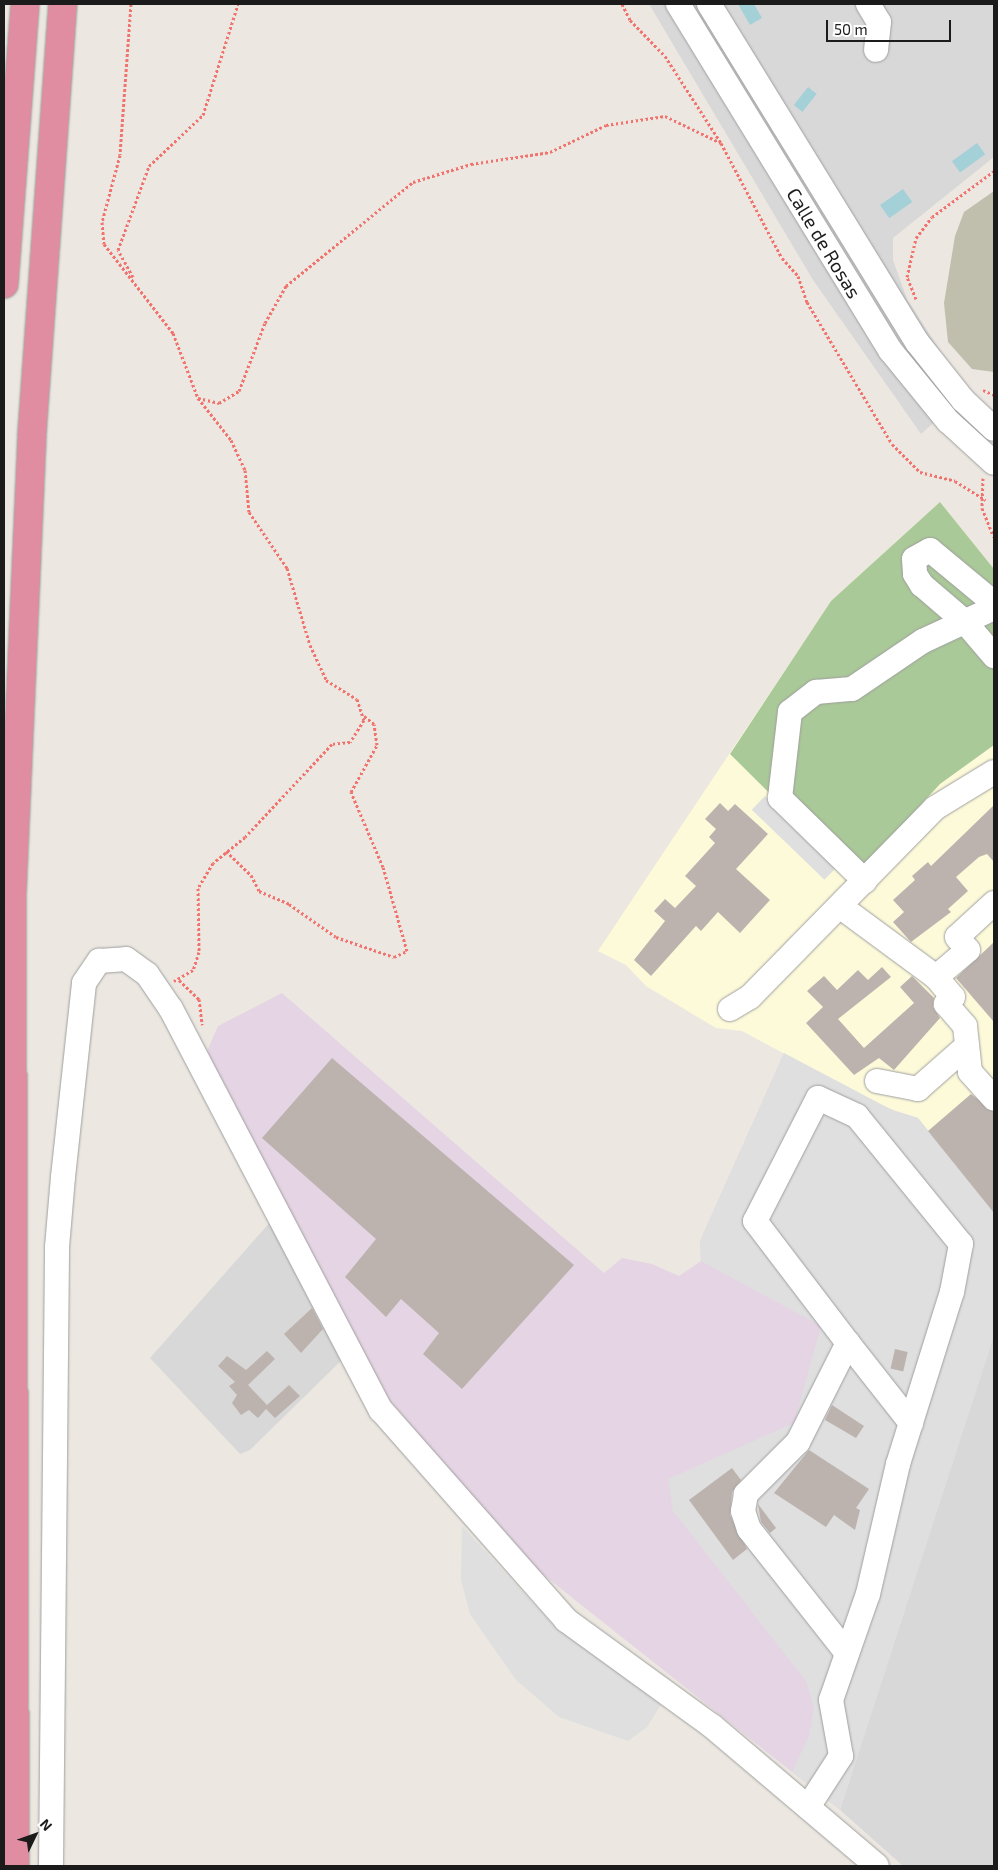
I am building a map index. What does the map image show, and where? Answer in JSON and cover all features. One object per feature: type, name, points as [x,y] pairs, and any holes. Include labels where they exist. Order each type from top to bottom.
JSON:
[{"type":"highway","points":[[4,284],[25,4]]},
{"type":"highway","points":[[16,1866],[12,893],[32,432],[63,4]]},
{"type":"street","name":"Calle de Rosas","points":[[678,4],[890,350],[948,421],[988,457]]},
{"type":"street","name":"Calle de Rosas","points":[[709,4],[917,342],[963,400],[994,429]]},
{"type":"street","points":[[868,4],[879,22],[876,50]]},
{"type":"street","points":[[994,603],[930,550],[914,559],[915,574],[965,622],[994,656]]},
{"type":"street","points":[[865,880],[780,798],[790,712],[816,692],[852,689],[923,641],[994,608]]},
{"type":"street","points":[[730,1009],[750,997],[841,907],[934,808],[994,772]]},
{"type":"street","points":[[936,977],[968,950],[957,937],[994,903]]},
{"type":"street","points":[[841,907],[936,977],[953,997],[946,1004],[965,1026],[970,1072],[994,1099]]},
{"type":"street","points":[[52,1866],[57,1247],[78,1020],[84,983],[99,961],[126,959],[153,983],[226,1112],[381,1410],[566,1620],[712,1726],[878,1866]]},
{"type":"street","points":[[877,1081],[918,1089],[967,1046]]},
{"type":"street","points":[[808,1807],[841,1756],[831,1700],[868,1594],[911,1423],[952,1292],[960,1244],[857,1116],[818,1098],[755,1222],[911,1423]]},
{"type":"street","points":[[847,1653],[749,1529],[743,1511],[746,1494],[798,1442],[848,1343]]},
{"type":"path","points":[[131,4],[120,155],[102,222],[104,244],[173,333],[198,398],[231,440],[241,463],[249,512],[287,568],[310,645],[326,680],[357,699],[364,720],[350,742],[332,744],[245,838],[226,851],[198,888],[198,952],[193,970],[179,980],[153,983]]},
{"type":"path","points":[[139,288],[118,250],[148,166],[202,115],[238,4]]},
{"type":"path","points":[[622,4],[630,20],[665,56],[721,143],[782,258],[798,276],[807,302],[892,444],[920,472],[955,481],[985,500]]},
{"type":"path","points":[[198,398],[219,403],[238,391],[286,286],[413,182],[471,164],[550,152],[606,125],[665,116],[721,143]]},
{"type":"path","points":[[918,305],[907,277],[916,238],[932,217],[994,172]]},
{"type":"path","points":[[978,387],[994,395]]},
{"type":"path","points":[[988,457],[985,500],[982,508],[994,537]]},
{"type":"path","points":[[226,851],[252,875],[259,891],[289,904],[336,936],[394,957],[407,951],[383,867],[351,792],[376,745],[374,724],[362,715]]},
{"type":"shaded area","points":[[649,4],[994,4],[994,157],[893,238],[893,260],[907,299],[967,393],[921,434],[813,280]]},
{"type":"shaded area","points":[[994,191],[994,372],[972,369],[948,342],[944,303],[955,236],[964,212]]},
{"type":"shaded area","points":[[940,502],[994,569],[994,1213],[918,1118],[885,1107],[742,1031],[716,1028],[646,986],[626,965],[598,951],[831,601]]},
{"type":"shaded area","points":[[765,796],[838,866],[824,880],[752,810]]},
{"type":"shaded area","points":[[282,993],[604,1273],[622,1258],[652,1264],[679,1276],[701,1261],[700,1241],[784,1053],[894,1111],[918,1118],[994,1213],[994,1335],[840,1810],[536,1569],[382,1392],[204,1058],[218,1026]]},
{"type":"shaded area","points":[[784,1053],[894,1111],[918,1118],[994,1213],[994,1335],[840,1810],[792,1772],[809,1736],[814,1708],[806,1681],[673,1511],[668,1479],[794,1423],[821,1326],[701,1261],[700,1241]]},
{"type":"shaded area","points":[[272,1220],[345,1357],[250,1450],[240,1454],[150,1358]]},
{"type":"shaded area","points":[[994,1335],[994,1866],[903,1866],[840,1810]]},
{"type":"shaded area","points":[[462,1526],[553,1625],[662,1703],[647,1727],[628,1741],[559,1717],[516,1680],[470,1614],[461,1580]]},
{"type":"green space","points":[[940,502],[994,569],[994,745],[940,784],[854,877],[730,754],[831,601]]},
{"type":"water","points":[[738,4],[754,4],[762,18],[750,25]]},
{"type":"water","points":[[808,87],[817,94],[803,112],[794,105]]},
{"type":"water","points":[[977,143],[985,154],[960,173],[952,161]]},
{"type":"water","points":[[903,189],[912,202],[889,218],[880,205]]},
{"type":"building","points":[[720,803],[728,811],[735,804],[768,834],[736,869],[770,900],[740,933],[718,912],[701,931],[696,926],[651,976],[634,960],[665,921],[654,911],[665,899],[675,908],[696,886],[685,876],[715,843],[709,837],[716,829],[705,819]]},
{"type":"building","points":[[994,805],[994,862],[987,854],[979,857],[956,877],[968,891],[948,909],[951,912],[911,942],[893,922],[904,912],[893,900],[915,880],[912,876],[928,862],[931,866]]},
{"type":"building","points":[[994,942],[994,1022],[956,978]]},
{"type":"building","points":[[882,967],[891,977],[838,1019],[864,1048],[914,1003],[900,987],[912,976],[934,998],[933,1007],[940,1018],[894,1070],[879,1058],[854,1075],[806,1023],[823,1007],[807,991],[824,976],[837,990],[858,970],[868,980]]},
{"type":"building","points":[[332,1058],[574,1265],[462,1389],[423,1354],[439,1333],[401,1299],[386,1317],[345,1277],[376,1239],[262,1138]]},
{"type":"building","points":[[971,1094],[994,1112],[994,1213],[928,1131]]},
{"type":"building","points":[[312,1308],[323,1329],[301,1353],[284,1334]]},
{"type":"building","points":[[895,1349],[908,1352],[903,1371],[891,1368]]},
{"type":"building","points":[[267,1351],[275,1359],[248,1385],[267,1405],[289,1385],[300,1396],[275,1418],[266,1409],[258,1418],[249,1410],[241,1415],[232,1403],[237,1395],[229,1386],[235,1382],[218,1366],[227,1356],[246,1370]]},
{"type":"building","points":[[832,1405],[864,1426],[856,1438],[825,1420]]},
{"type":"building","points":[[809,1450],[869,1489],[856,1508],[860,1510],[855,1530],[834,1515],[826,1527],[774,1493]]},
{"type":"building","points":[[732,1468],[741,1480],[732,1492],[730,1515],[747,1549],[733,1560],[689,1500]]},
{"type":"building","points":[[758,1504],[776,1528],[770,1533],[761,1522]]}]
